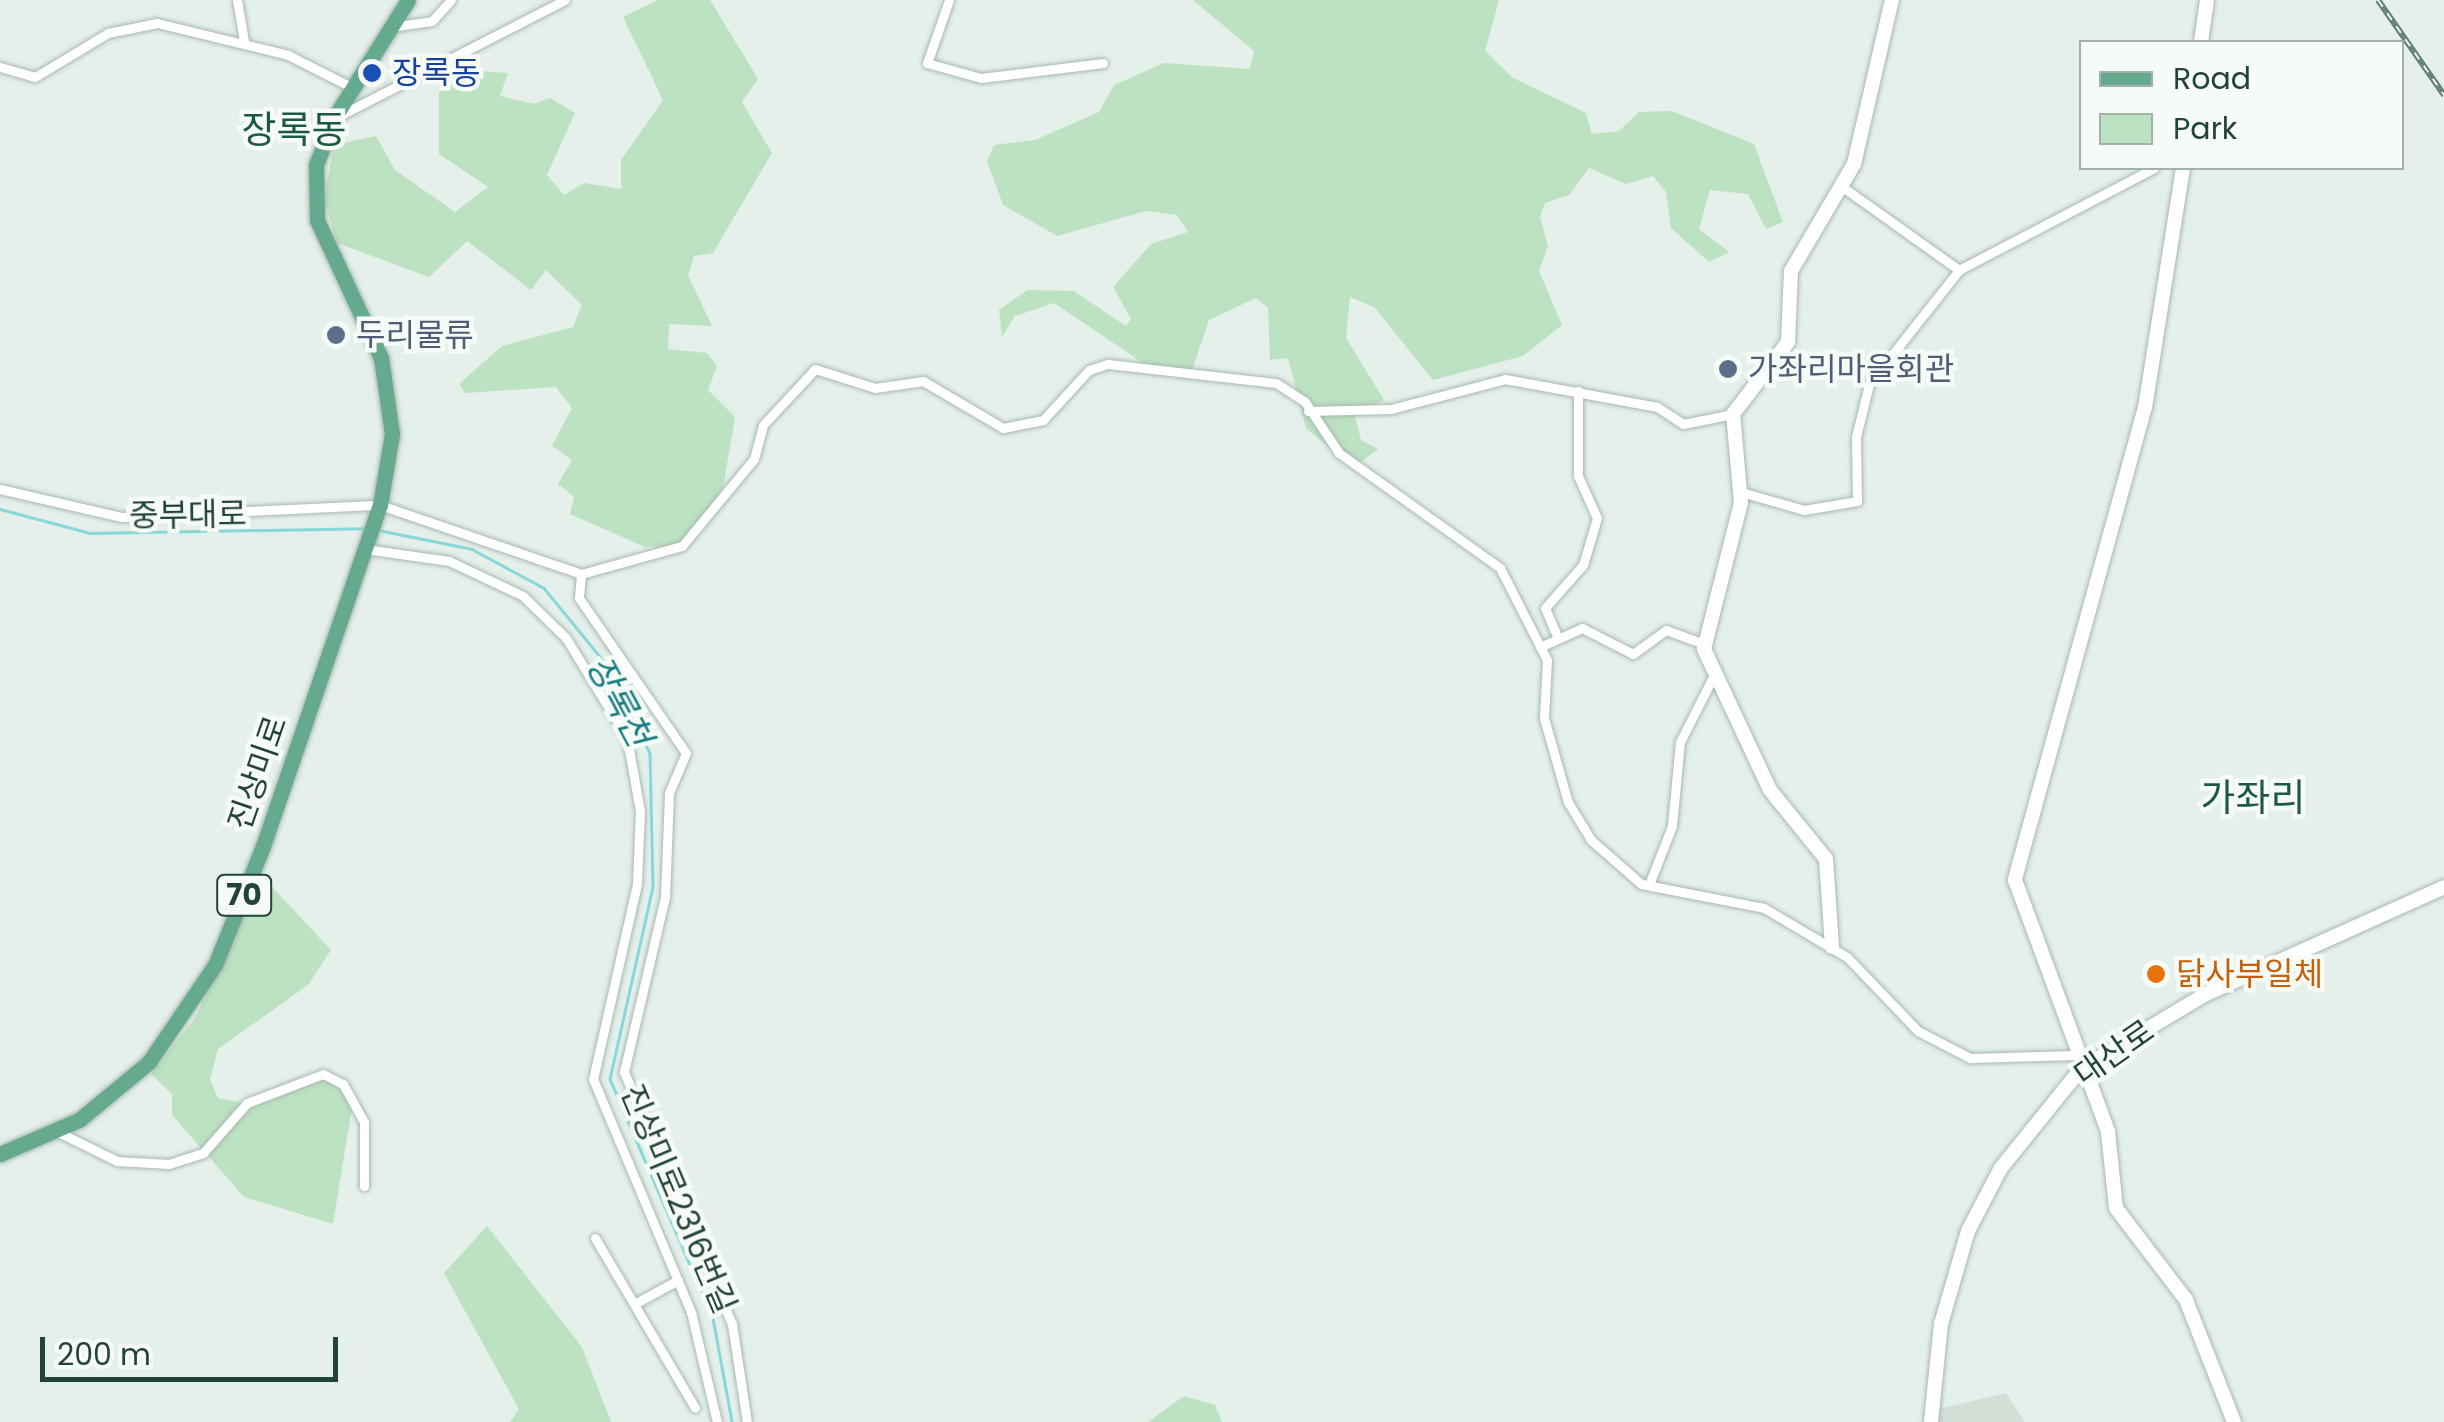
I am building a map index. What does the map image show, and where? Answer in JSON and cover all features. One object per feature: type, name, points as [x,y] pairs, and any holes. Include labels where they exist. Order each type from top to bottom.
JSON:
[{"type":"main road","name":"70","points":[[366,547],[379,508],[392,434],[388,377],[330,258],[315,202],[334,118],[408,0]]},
{"type":"main road","name":"진상미로","points":[[0,1154],[58,1132],[150,1062],[215,965],[366,547]]},
{"type":"street","points":[[237,0],[244,41]]},
{"type":"street","points":[[390,27],[432,21],[451,0]]},
{"type":"street","points":[[334,118],[565,0]]},
{"type":"street","points":[[949,0],[927,63],[982,78],[1103,63]]},
{"type":"street","points":[[1308,410],[1391,409],[1505,379],[1657,408],[1683,424],[1733,414],[1788,342],[1791,271],[1844,188],[1892,0]]},
{"type":"street","points":[[2201,40],[2208,0]]},
{"type":"street","points":[[0,67],[35,77],[138,24],[244,41],[354,88]]},
{"type":"street","points":[[1741,492],[1804,510],[1857,501],[1856,437],[1869,384],[1960,270],[2150,170]]},
{"type":"street","points":[[2183,170],[2146,407],[2015,880],[2078,1062],[2108,1132],[2116,1208],[2186,1300],[2234,1422]]},
{"type":"street","points":[[1844,188],[1960,270]]},
{"type":"street","points":[[379,508],[580,574],[682,546],[754,459],[763,425],[815,369],[874,388],[923,381],[1003,428],[1043,420],[1089,370],[1108,364],[1276,382],[1308,410],[1339,453],[1487,554],[1540,647],[1544,718],[1568,802],[1590,840],[1650,882],[1764,908],[1832,947],[1941,1046],[1997,1061],[2078,1062]]},
{"type":"street","points":[[1558,636],[1545,608],[1583,565],[1597,518],[1578,476],[1578,391]]},
{"type":"street","points":[[1733,414],[1741,492],[1704,644],[1714,678],[1770,790],[1826,859],[1832,947]]},
{"type":"street","name":"중부대로","points":[[0,489],[121,517],[379,508]]},
{"type":"street","points":[[366,547],[448,561],[523,596],[566,638],[627,738],[640,810],[637,884],[594,1079],[678,1280],[717,1422]]},
{"type":"street","name":"진상미로2316번길","points":[[580,574],[579,598],[686,752],[670,784],[664,898],[624,1072],[732,1324],[747,1422]]},
{"type":"street","points":[[1540,647],[1558,636],[1596,630],[1633,654],[1666,630],[1704,644]]},
{"type":"street","points":[[1650,882],[1672,826],[1680,742],[1714,678]]},
{"type":"street","name":"대산로","points":[[1931,1422],[1940,1324],[1968,1231],[2015,1147],[2078,1062],[2204,995],[2444,887]]},
{"type":"street","points":[[58,1132],[117,1161],[169,1164],[203,1153],[247,1103],[323,1074],[343,1084],[364,1122],[364,1186]]},
{"type":"street","points":[[594,1238],[695,1408]]},
{"type":"street","points":[[636,1303],[678,1280]]},
{"type":"shaded area","points":[[2006,1393],[2025,1422],[1938,1422],[1938,1409]]},
{"type":"green space","points":[[658,0],[710,0],[758,79],[742,102],[772,153],[713,253],[694,256],[688,275],[712,326],[669,324],[668,349],[707,353],[717,366],[708,390],[735,417],[723,488],[681,545],[645,547],[570,514],[574,497],[558,484],[572,460],[552,446],[572,408],[556,387],[465,393],[459,384],[502,346],[573,327],[582,305],[546,270],[531,290],[467,241],[429,277],[337,243],[324,199],[334,145],[376,136],[395,170],[455,212],[488,187],[439,154],[439,86],[464,70],[508,73],[500,96],[534,104],[550,98],[575,113],[547,175],[564,195],[584,183],[621,189],[621,160],[663,100],[623,17]]},
{"type":"green space","points":[[1193,0],[1499,0],[1485,51],[1513,78],[1586,113],[1592,134],[1619,131],[1639,112],[1672,111],[1754,144],[1783,222],[1766,229],[1748,194],[1710,190],[1699,229],[1729,252],[1709,262],[1671,228],[1666,192],[1653,176],[1626,184],[1589,168],[1569,195],[1545,203],[1540,217],[1548,246],[1539,271],[1562,325],[1523,356],[1433,380],[1374,307],[1350,297],[1346,338],[1384,400],[1355,416],[1361,440],[1378,449],[1353,468],[1306,428],[1288,358],[1270,360],[1268,308],[1256,298],[1209,320],[1189,379],[1161,375],[1054,303],[1015,316],[1002,337],[999,310],[1027,290],[1074,291],[1126,326],[1131,319],[1113,287],[1151,244],[1188,232],[1177,215],[1146,211],[1057,236],[1003,205],[987,161],[994,145],[1035,140],[1099,112],[1114,85],[1164,63],[1250,69],[1254,51]]},
{"type":"green space","points":[[261,875],[331,950],[308,985],[218,1049],[210,1079],[218,1098],[255,1105],[321,1077],[337,1085],[352,1108],[333,1224],[244,1197],[172,1115],[172,1094],[151,1074],[195,1018]]},
{"type":"green space","points":[[487,1226],[582,1347],[611,1422],[510,1422],[519,1409],[444,1273]]},
{"type":"green space","points":[[1184,1396],[1215,1405],[1222,1422],[1148,1422]]},
{"type":"waterway","name":"장록천","points":[[0,509],[90,533],[365,528]]},
{"type":"waterway","name":"장록천","points":[[378,530],[472,549],[544,588],[603,660],[650,753],[653,887],[610,1079],[713,1318],[732,1422]]},
{"type":"railway","points":[[2378,0],[2444,95]]},
{"type":"place","name":"장록동","points":[[372,73]]},
{"type":"place","name":"두리물류","points":[[336,335]]},
{"type":"place","name":"가좌리마을회관","points":[[1728,369]]},
{"type":"place","name":"닭사부일체","points":[[2156,974]]},
{"type":"district","name":"장록동","points":[[294,130]]},
{"type":"district","name":"가좌리","points":[[2253,798]]}]
